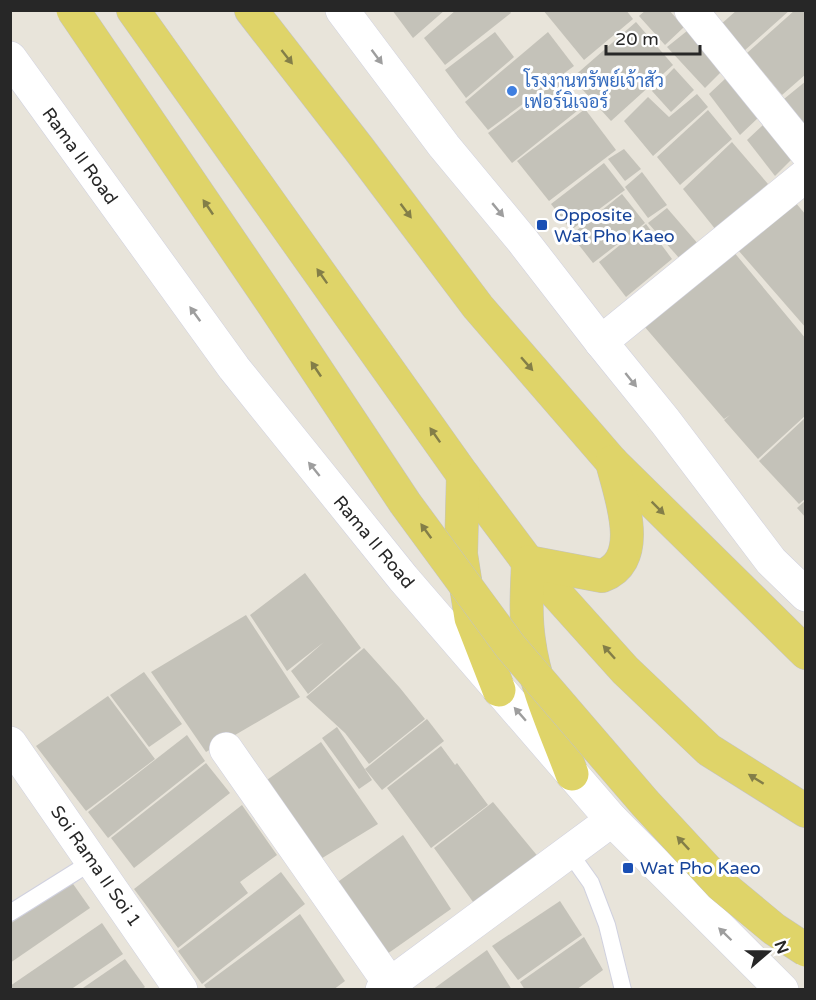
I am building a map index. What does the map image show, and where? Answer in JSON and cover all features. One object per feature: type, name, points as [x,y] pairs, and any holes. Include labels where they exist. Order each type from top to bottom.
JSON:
[{"type":"main road","points":[[73,10],[405,503],[510,646],[645,802],[721,885],[774,929],[806,950]]},
{"type":"main road","points":[[133,10],[463,475],[528,562],[625,670],[709,750],[806,811]]},
{"type":"main road","points":[[251,10],[478,307],[612,462],[806,653]]},
{"type":"main road","points":[[342,10],[444,146],[522,240],[665,421],[771,561],[806,595]]},
{"type":"main road","points":[[691,10],[806,152]]},
{"type":"main road","name":"Rama II Road","points":[[10,58],[234,368],[389,560],[612,820],[777,988]]},
{"type":"main road","points":[[601,342],[806,175]]},
{"type":"main road","points":[[528,562],[602,576],[613,572],[623,559],[627,526],[612,462]]},
{"type":"main road","points":[[463,475],[461,554],[471,618],[499,690]]},
{"type":"main road","points":[[528,562],[526,615],[529,644],[540,687],[572,774]]},
{"type":"main road","name":"Soi Rama II Soi 1","points":[[10,742],[181,990]]},
{"type":"main road","points":[[226,749],[386,987],[612,820]]},
{"type":"lane","points":[[569,852],[591,883],[595,893],[607,925],[623,990]]},
{"type":"lane","points":[[10,913],[93,861]]},
{"type":"building","points":[[392,10],[445,10],[413,38]]},
{"type":"building","points":[[456,10],[509,10],[511,13],[445,65],[424,38]]},
{"type":"building","points":[[543,10],[626,10],[633,19],[584,60]]},
{"type":"building","points":[[646,10],[669,10],[684,27],[665,45],[639,16]]},
{"type":"building","points":[[737,10],[790,10],[744,51],[720,25]]},
{"type":"building","points":[[795,10],[806,10],[806,74],[782,95],[747,53]]},
{"type":"building","points":[[636,22],[673,65],[611,121],[572,78]]},
{"type":"building","points":[[687,31],[722,71],[705,88],[667,47]]},
{"type":"building","points":[[495,32],[514,57],[466,98],[445,70]]},
{"type":"building","points":[[548,32],[574,66],[488,130],[465,102]]},
{"type":"building","points":[[674,68],[694,90],[671,112],[652,91]]},
{"type":"building","points":[[726,78],[759,117],[740,135],[709,94]]},
{"type":"building","points":[[559,80],[582,107],[512,163],[488,133]]},
{"type":"building","points":[[806,81],[806,126],[784,99]]},
{"type":"building","points":[[697,94],[708,107],[653,156],[624,121],[648,97],[669,117]]},
{"type":"building","points":[[585,109],[616,150],[549,201],[517,161]]},
{"type":"building","points":[[708,110],[732,139],[680,185],[657,157]]},
{"type":"building","points":[[765,123],[793,158],[775,176],[747,140]]},
{"type":"building","points":[[732,142],[768,184],[716,230],[683,189]]},
{"type":"building","points":[[624,149],[641,169],[625,181],[608,159]]},
{"type":"building","points":[[604,163],[625,190],[571,230],[551,204]]},
{"type":"building","points":[[642,172],[667,205],[648,218],[625,187]]},
{"type":"building","points":[[622,194],[645,223],[593,263],[571,235]]},
{"type":"building","points":[[795,202],[806,215],[806,328],[738,250]]},
{"type":"building","points":[[667,208],[699,245],[680,259],[648,223]]},
{"type":"building","points":[[646,224],[672,259],[626,297],[599,262]]},
{"type":"building","points":[[733,251],[806,339],[806,415],[758,459],[724,420],[730,415],[724,419],[644,326]]},
{"type":"building","points":[[806,417],[806,498],[799,504],[759,461]]},
{"type":"building","points":[[806,500],[806,518],[797,508]]},
{"type":"building","points":[[305,573],[361,648],[308,694],[291,671],[324,642],[287,671],[250,615]]},
{"type":"building","points":[[246,615],[300,697],[206,752],[151,672]]},
{"type":"building","points":[[364,648],[425,719],[369,764],[345,733],[306,697]]},
{"type":"building","points":[[144,672],[182,724],[149,747],[110,695]]},
{"type":"building","points":[[108,696],[155,759],[86,811],[36,746]]},
{"type":"building","points":[[427,719],[444,741],[382,790],[365,769]]},
{"type":"building","points":[[337,727],[372,780],[359,789],[322,738]]},
{"type":"building","points":[[187,735],[205,761],[108,838],[88,812]]},
{"type":"building","points":[[321,742],[378,824],[319,860],[264,782]]},
{"type":"building","points":[[441,746],[455,765],[457,763],[488,805],[431,848],[387,788]]},
{"type":"building","points":[[206,763],[230,793],[134,868],[111,838]]},
{"type":"building","points":[[493,802],[540,859],[476,906],[434,848]]},
{"type":"building","points":[[242,805],[277,855],[240,882],[248,893],[178,948],[134,889]]},
{"type":"building","points":[[403,835],[451,909],[363,971],[314,899]]},
{"type":"building","points":[[281,872],[305,904],[202,984],[178,951]]},
{"type":"building","points":[[71,881],[90,908],[10,963],[10,924]]},
{"type":"building","points":[[560,901],[582,935],[518,980],[492,946]]},
{"type":"building","points":[[300,914],[345,981],[333,990],[207,990],[204,985]]},
{"type":"building","points":[[102,923],[123,954],[70,990],[10,990],[10,986]]},
{"type":"building","points":[[584,937],[603,970],[576,990],[525,990],[520,982]]},
{"type":"building","points":[[487,950],[512,990],[432,990]]},
{"type":"building","points":[[125,959],[145,987],[141,990],[80,990]]},
{"type":"place","name":"โรงงานทรัพย์เจ้าสัว เฟอร์นิเจอร์","points":[[512,91]]},
{"type":"place","name":"Opposite Wat Pho Kaeo","points":[[542,225]]},
{"type":"place","name":"Wat Pho Kaeo","points":[[628,868]]}]
